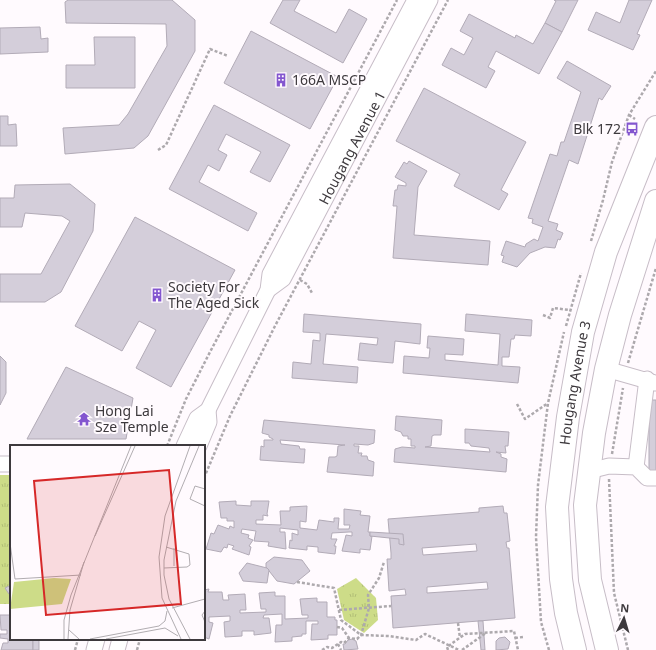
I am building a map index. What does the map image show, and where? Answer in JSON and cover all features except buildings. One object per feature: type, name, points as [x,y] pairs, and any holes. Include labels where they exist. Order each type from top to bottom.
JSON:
[{"type":"highway","name":"Hougang Avenue 3","points":[[575,650],[566,614],[561,579],[557,507],[568,417],[583,332],[606,252],[656,127]]},
{"type":"highway","name":"Hougang Avenue 3","points":[[607,650],[590,580],[585,505],[594,433],[606,369],[620,315],[656,201]]},
{"type":"street","name":"Hougang Avenue 1","points":[[184,445],[198,418],[208,410],[268,290],[270,274],[415,0]]},
{"type":"street","name":"Hougang Avenue 1","points":[[268,290],[283,279],[430,0]]},
{"type":"street","points":[[606,369],[652,381],[636,467]]},
{"type":"street","name":"Hougang Avenue 1","points":[[199,445],[209,422],[208,410]]},
{"type":"street","points":[[589,471],[609,466],[636,467],[647,478],[656,478]]},
{"type":"street","points":[[94,650],[97,640]]},
{"type":"street","points":[[117,650],[120,640]]},
{"type":"path","points":[[167,445],[186,399],[397,0]]},
{"type":"path","points":[[205,475],[210,460],[230,416],[448,0]]},
{"type":"path","points":[[158,150],[166,145],[210,49],[228,56]]},
{"type":"path","points":[[603,200],[612,162],[629,115],[656,71]]},
{"type":"path","points":[[629,115],[635,119]]},
{"type":"path","points":[[300,280],[307,284],[312,293]]},
{"type":"path","points":[[543,316],[550,318],[553,308],[569,310]]},
{"type":"path","points":[[517,404],[525,419],[548,403]]},
{"type":"path","points":[[205,458],[210,460]]},
{"type":"path","points":[[337,627],[342,628],[349,638],[357,639],[361,635],[369,608],[368,595],[380,578],[384,562]]},
{"type":"path","points":[[297,582],[334,588],[343,623],[361,635],[389,636],[416,640],[425,634],[459,650]]},
{"type":"path","points":[[339,610],[391,606]]},
{"type":"path","points":[[458,623],[460,638]]},
{"type":"path","points":[[448,650],[449,645],[465,634],[514,630],[518,650]]},
{"type":"path","points":[[462,650],[488,632]]},
{"type":"path","points":[[515,638],[523,637]]},
{"type":"path","points":[[322,650],[327,647],[332,648],[338,643],[344,643],[349,638]]},
{"type":"path","points":[[75,650],[78,640]]},
{"type":"path","points":[[137,650],[140,640]]},
{"type":"path","points":[[338,643],[341,650]]},
{"type":"green space","points":[[0,475],[10,475],[10,604],[0,604]]},
{"type":"green space","points":[[356,578],[376,598],[378,620],[364,633],[344,620],[337,589]]},
{"type":"place","name":"166A MSCP","points":[[281,80]]},
{"type":"place","name":"Blk 172","points":[[632,129]]},
{"type":"place","name":"Society For The Aged Sick","points":[[157,295]]},
{"type":"place","name":"Hong Lai Sze Temple","points":[[84,419]]}]
